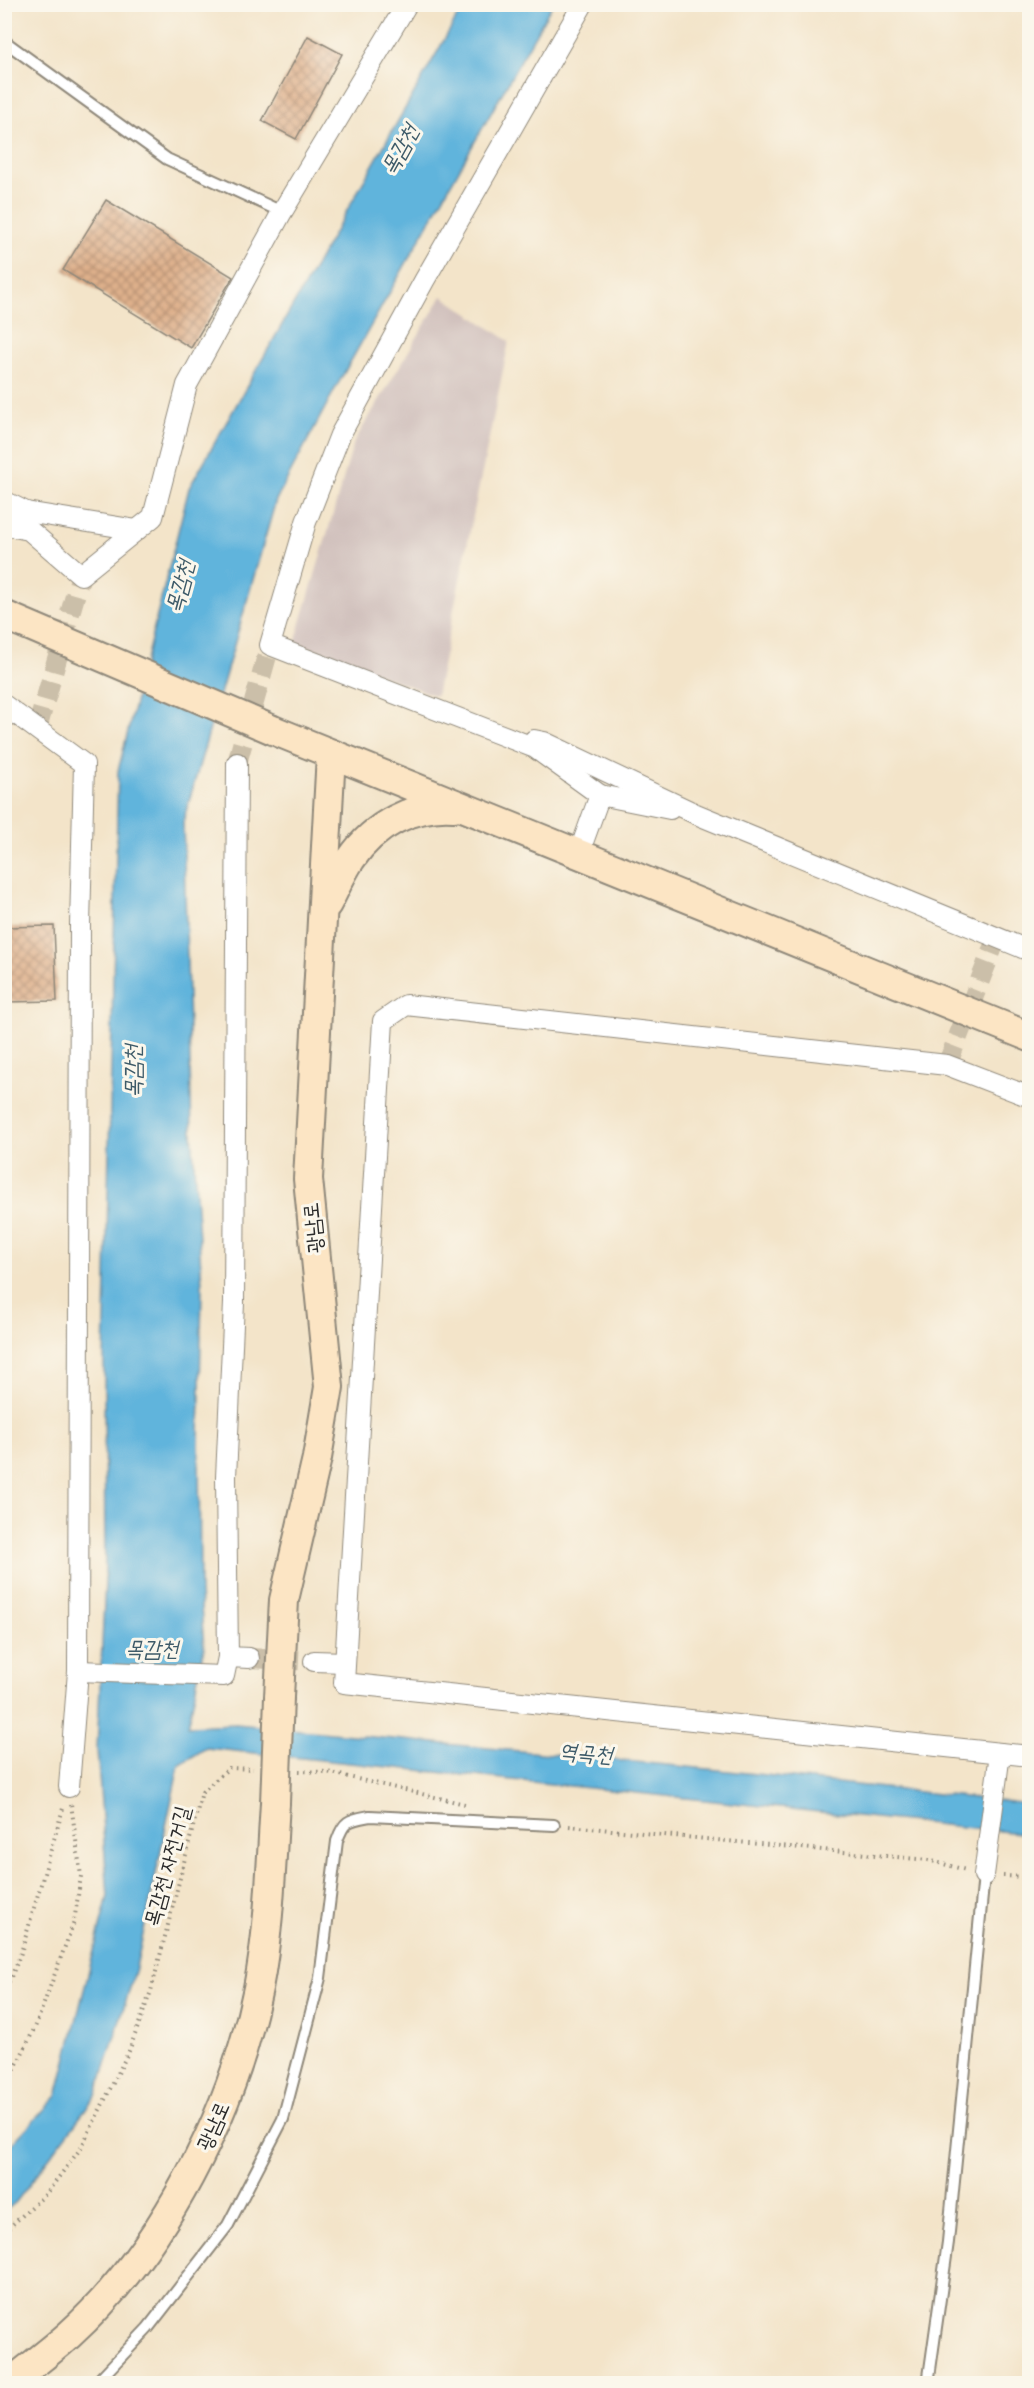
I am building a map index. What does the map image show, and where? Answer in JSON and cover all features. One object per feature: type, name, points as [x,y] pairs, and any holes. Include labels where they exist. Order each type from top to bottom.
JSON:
[{"type":"street","points":[[4,524],[29,530],[81,575],[153,517],[187,385],[282,212],[407,4]]},
{"type":"street","points":[[584,4],[424,281],[340,435],[306,522],[270,645],[535,748],[600,795],[696,814]]},
{"type":"street","points":[[4,501],[26,512],[137,530]]},
{"type":"street","points":[[4,524],[26,512]]},
{"type":"street","points":[[4,615],[331,754],[1029,1037]]},
{"type":"street","points":[[4,705],[84,764],[80,938],[78,1671],[69,1786]]},
{"type":"street","points":[[496,733],[544,742],[696,814],[1029,951]]},
{"type":"street","name":"광남로","points":[[9,2384],[69,2334],[102,2300],[145,2247],[188,2180],[219,2116],[241,2055],[258,1987],[268,1913],[284,1600],[317,1458],[329,1387],[308,1179],[331,754]]},
{"type":"street","points":[[226,1666],[226,1477],[234,1303],[237,763]]},
{"type":"street","points":[[579,853],[600,795]]},
{"type":"street","points":[[323,912],[351,858],[382,828],[402,815],[420,808],[444,806],[468,808]]},
{"type":"street","points":[[1029,1098],[947,1065],[406,1005],[383,1021],[344,1683],[1029,1756]]},
{"type":"street","points":[[78,1671],[226,1666],[249,1658]]},
{"type":"street","points":[[314,1661],[345,1662]]},
{"type":"street","points":[[984,1875],[1000,1754]]},
{"type":"lane","points":[[4,41],[167,159],[282,212]]},
{"type":"lane","points":[[95,2384],[148,2328],[228,2225],[283,2119],[320,1978],[337,1841],[341,1828],[350,1820],[370,1816],[554,1825]]},
{"type":"lane","points":[[928,2384],[948,2242],[984,1875]]},
{"type":"path","name":"목감천 자전거길","points":[[4,2232],[46,2194],[81,2148],[129,2051],[150,1991],[202,1792],[229,1768],[261,1769]]},
{"type":"path","points":[[294,1771],[327,1772],[474,1806]]},
{"type":"path","points":[[4,1993],[20,1956],[69,1786]]},
{"type":"path","points":[[4,2091],[36,2025],[74,1922],[81,1876],[69,1786]]},
{"type":"path","points":[[554,1825],[928,1860],[984,1875],[1029,1877]]},
{"type":"shaded area","points":[[442,296],[509,341],[436,696],[295,643],[354,442]]},
{"type":"water","name":"목감천","points":[[464,5],[552,5],[334,391],[276,500],[183,822],[192,1132],[202,1284],[199,1444],[200,1592],[204,1648],[188,1726],[236,1724],[719,1770],[1029,1804],[1029,1834],[206,1748],[179,1765],[135,1972],[96,2096],[16,2202],[5,2211],[5,2151],[57,2096],[108,1896],[97,1749],[105,1581],[104,1361],[118,771],[189,488]]},
{"type":"building","points":[[308,36],[342,54],[296,139],[262,121]]},
{"type":"building","points":[[106,200],[233,277],[191,348],[63,270]]},
{"type":"building","points":[[54,926],[57,1001],[4,1002],[4,927]]},
{"type":"tunnel","points":[[37,729],[81,575]]},
{"type":"tunnel","points":[[237,763],[270,645]]},
{"type":"tunnel","points":[[947,1065],[997,937]]},
{"type":"tunnel","points":[[249,1658],[314,1661]]},
{"type":"water label","name":"역곡천","points":[[586,1752]]}]
